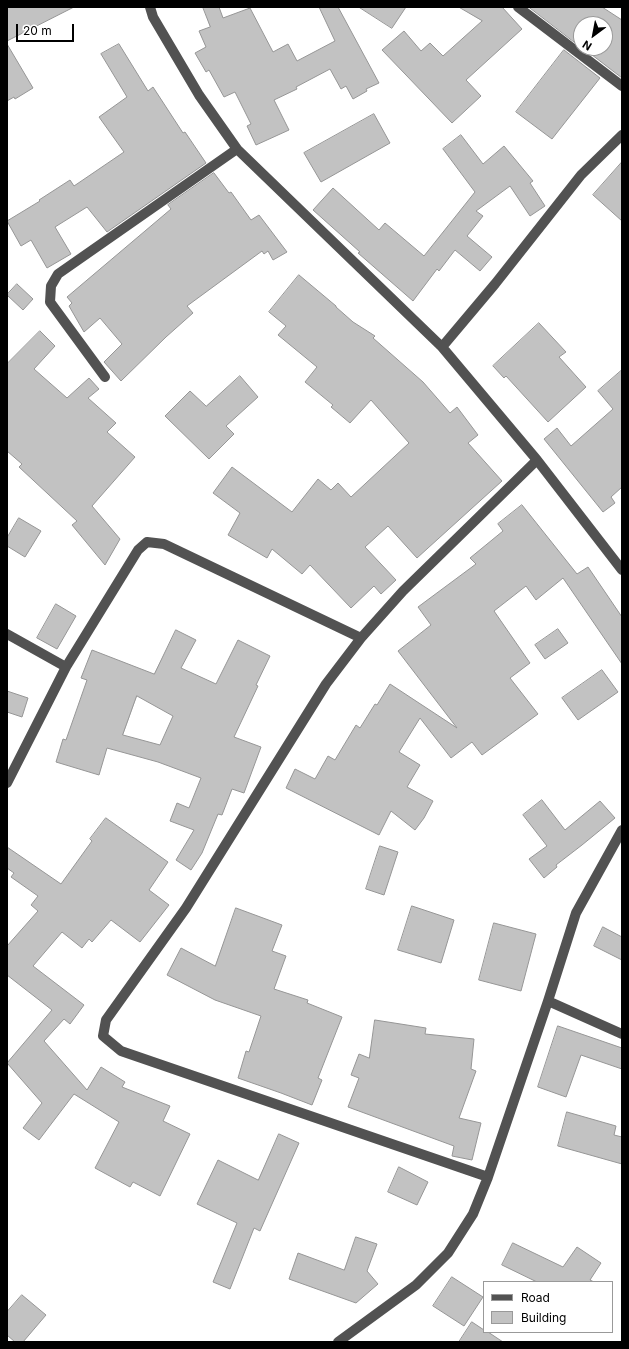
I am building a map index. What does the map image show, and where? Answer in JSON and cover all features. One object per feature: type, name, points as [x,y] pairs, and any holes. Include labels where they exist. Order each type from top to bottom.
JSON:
[{"type":"street","points":[[150,7],[153,17],[199,95],[237,150],[442,347],[537,460],[622,570]]},
{"type":"street","points":[[518,7],[622,86]]},
{"type":"street","points":[[442,347],[495,284],[581,175],[622,135]]},
{"type":"street","points":[[105,377],[50,302],[51,286],[58,274],[237,150]]},
{"type":"street","points":[[488,1178],[122,1051],[103,1036],[106,1020],[186,908],[322,691],[361,638],[404,591],[537,460]]},
{"type":"street","points":[[7,783],[66,668],[138,550],[147,542],[164,544],[361,638]]},
{"type":"street","points":[[7,634],[66,668]]},
{"type":"street","points":[[338,1342],[416,1285],[448,1253],[473,1214],[488,1178],[548,1001],[576,912],[622,830]]},
{"type":"street","points":[[548,1001],[622,1034]]},
{"type":"building","points":[[7,7],[74,7],[7,41]]},
{"type":"building","points":[[203,7],[219,7],[223,18],[250,8],[273,52],[288,44],[297,61],[335,41],[319,7],[338,7],[379,83],[366,89],[367,91],[353,99],[346,86],[341,89],[330,69],[296,87],[297,89],[274,100],[289,130],[256,145],[247,126],[251,124],[235,92],[224,97],[209,70],[206,72],[195,53],[206,47],[199,31],[210,27]]},
{"type":"building","points":[[359,7],[406,7],[392,28]]},
{"type":"building","points":[[459,7],[502,7],[522,29],[466,80],[481,96],[452,123],[382,50],[404,31],[421,51],[430,43],[443,56],[482,21]]},
{"type":"building","points":[[529,7],[602,7],[622,20],[622,78],[593,56],[613,56],[613,16],[573,16],[573,41]]},
{"type":"building","points":[[7,44],[33,88],[15,99],[14,97],[7,101]]},
{"type":"building","points":[[119,44],[148,91],[153,87],[183,133],[185,132],[206,163],[107,232],[87,207],[55,227],[71,254],[47,268],[31,240],[21,246],[7,221],[40,201],[39,200],[70,180],[74,186],[124,152],[99,117],[127,97],[101,54]]},
{"type":"building","points":[[564,50],[600,78],[552,139],[516,112]]},
{"type":"building","points":[[374,114],[390,143],[321,182],[304,153]]},
{"type":"building","points":[[461,135],[483,164],[504,146],[533,181],[530,183],[545,206],[530,216],[510,186],[476,211],[483,216],[467,236],[492,257],[480,271],[455,250],[439,271],[437,269],[413,301],[358,253],[360,252],[313,210],[333,188],[379,230],[385,223],[424,256],[475,192],[443,149]]},
{"type":"building","points":[[622,162],[622,221],[593,195]]},
{"type":"building","points":[[214,173],[229,193],[231,192],[251,220],[259,215],[287,252],[273,260],[268,251],[264,254],[262,251],[187,306],[193,313],[121,381],[104,362],[122,344],[100,318],[84,332],[69,306],[72,303],[67,297],[171,209],[168,205]]},
{"type":"building","points":[[299,275],[353,322],[375,336],[373,338],[423,382],[450,413],[457,407],[478,435],[468,443],[502,481],[417,558],[388,526],[365,547],[396,580],[381,594],[374,586],[351,608],[310,565],[302,574],[272,549],[267,558],[228,535],[240,513],[213,493],[232,467],[292,512],[318,479],[331,490],[338,483],[351,497],[409,443],[371,400],[350,423],[331,407],[333,405],[305,382],[317,367],[278,335],[286,326],[269,312]]},
{"type":"building","points":[[17,284],[33,299],[23,310],[7,295]]},
{"type":"building","points":[[539,323],[566,352],[559,357],[586,387],[548,422],[506,376],[504,378],[493,366]]},
{"type":"building","points":[[40,331],[55,346],[34,369],[67,398],[89,378],[99,389],[88,398],[116,423],[107,432],[135,457],[92,506],[120,539],[105,565],[72,525],[77,521],[19,467],[22,464],[7,451],[7,364]]},
{"type":"building","points":[[622,370],[622,487],[611,497],[615,503],[603,512],[544,439],[557,428],[571,446],[613,409],[598,391]]},
{"type":"building","points":[[240,376],[258,397],[226,426],[234,434],[209,459],[165,416],[190,391],[206,406]]},
{"type":"building","points":[[522,505],[577,574],[588,567],[622,617],[622,664],[563,578],[536,600],[526,586],[494,611],[530,663],[510,678],[538,714],[482,755],[472,742],[451,758],[420,718],[399,752],[420,765],[407,787],[433,801],[424,818],[415,830],[391,811],[379,835],[286,788],[295,769],[315,779],[328,756],[335,760],[356,725],[360,728],[390,684],[457,728],[398,651],[431,625],[418,607],[476,564],[470,558],[503,531],[498,524]]},
{"type":"building","points":[[19,518],[41,531],[25,557],[7,546],[7,538]]},
{"type":"building","points":[[56,604],[76,616],[57,649],[37,638]]},
{"type":"building","points":[[558,629],[568,643],[545,659],[535,645]]},
{"type":"building","points":[[176,630],[196,640],[181,668],[216,684],[238,640],[270,656],[256,685],[258,686],[234,737],[261,747],[244,793],[232,789],[222,815],[218,814],[202,853],[191,870],[176,860],[194,830],[170,821],[177,803],[189,808],[201,778],[158,762],[107,748],[99,775],[56,762],[63,739],[66,740],[87,680],[81,678],[92,650],[154,674]],"holes":[[[137,696],[173,716],[160,745],[123,735]]]},
{"type":"building","points":[[602,670],[618,692],[578,720],[562,698]]},
{"type":"building","points":[[7,691],[28,698],[22,717],[7,712]]},
{"type":"building","points":[[542,800],[565,830],[600,801],[615,818],[556,865],[557,867],[544,878],[529,859],[547,846],[523,815]]},
{"type":"building","points":[[106,818],[168,862],[149,890],[169,905],[140,942],[111,920],[92,942],[89,939],[82,948],[62,932],[33,966],[84,1005],[70,1024],[64,1019],[44,1041],[87,1090],[101,1067],[125,1082],[122,1087],[170,1106],[163,1121],[190,1134],[160,1196],[133,1182],[130,1187],[95,1168],[119,1122],[74,1094],[39,1140],[23,1128],[42,1103],[7,1063],[52,1010],[7,975],[7,946],[38,911],[31,905],[38,896],[11,877],[14,873],[7,868],[7,847],[61,884],[92,841],[90,839]]},
{"type":"building","points":[[380,846],[398,852],[384,895],[366,889]]},
{"type":"building","points":[[412,906],[454,920],[441,963],[398,950]]},
{"type":"building","points":[[236,908],[282,925],[272,951],[286,956],[274,989],[308,1000],[307,1003],[342,1017],[318,1078],[322,1080],[312,1105],[238,1078],[246,1051],[249,1052],[261,1016],[215,1000],[167,975],[181,948],[215,966]]},
{"type":"building","points":[[494,923],[536,934],[521,991],[479,980]]},
{"type":"building","points":[[603,927],[622,937],[622,960],[594,946]]},
{"type":"building","points":[[375,1020],[426,1028],[425,1034],[474,1039],[471,1069],[476,1071],[459,1118],[481,1123],[472,1160],[452,1156],[454,1146],[348,1107],[359,1078],[351,1075],[359,1054],[369,1058]]},
{"type":"building","points":[[558,1026],[622,1048],[622,1069],[581,1055],[566,1097],[538,1087]]},
{"type":"building","points":[[567,1112],[616,1126],[614,1135],[622,1137],[622,1164],[558,1146]]},
{"type":"building","points":[[279,1134],[299,1143],[260,1231],[254,1228],[230,1289],[213,1282],[237,1223],[197,1204],[218,1160],[258,1180]]},
{"type":"building","points":[[399,1167],[428,1182],[417,1205],[388,1192]]},
{"type":"building","points":[[356,1237],[377,1244],[367,1271],[378,1284],[356,1303],[289,1279],[298,1253],[344,1270]]},
{"type":"building","points":[[513,1243],[563,1267],[577,1247],[601,1263],[590,1280],[592,1281],[535,1281],[502,1265]]},
{"type":"building","points":[[452,1277],[483,1297],[464,1326],[433,1306]]},
{"type":"building","points":[[22,1295],[46,1315],[23,1342],[15,1342],[7,1335],[7,1312]]},
{"type":"building","points":[[472,1322],[483,1329],[483,1333],[490,1333],[503,1342],[459,1342]]}]
